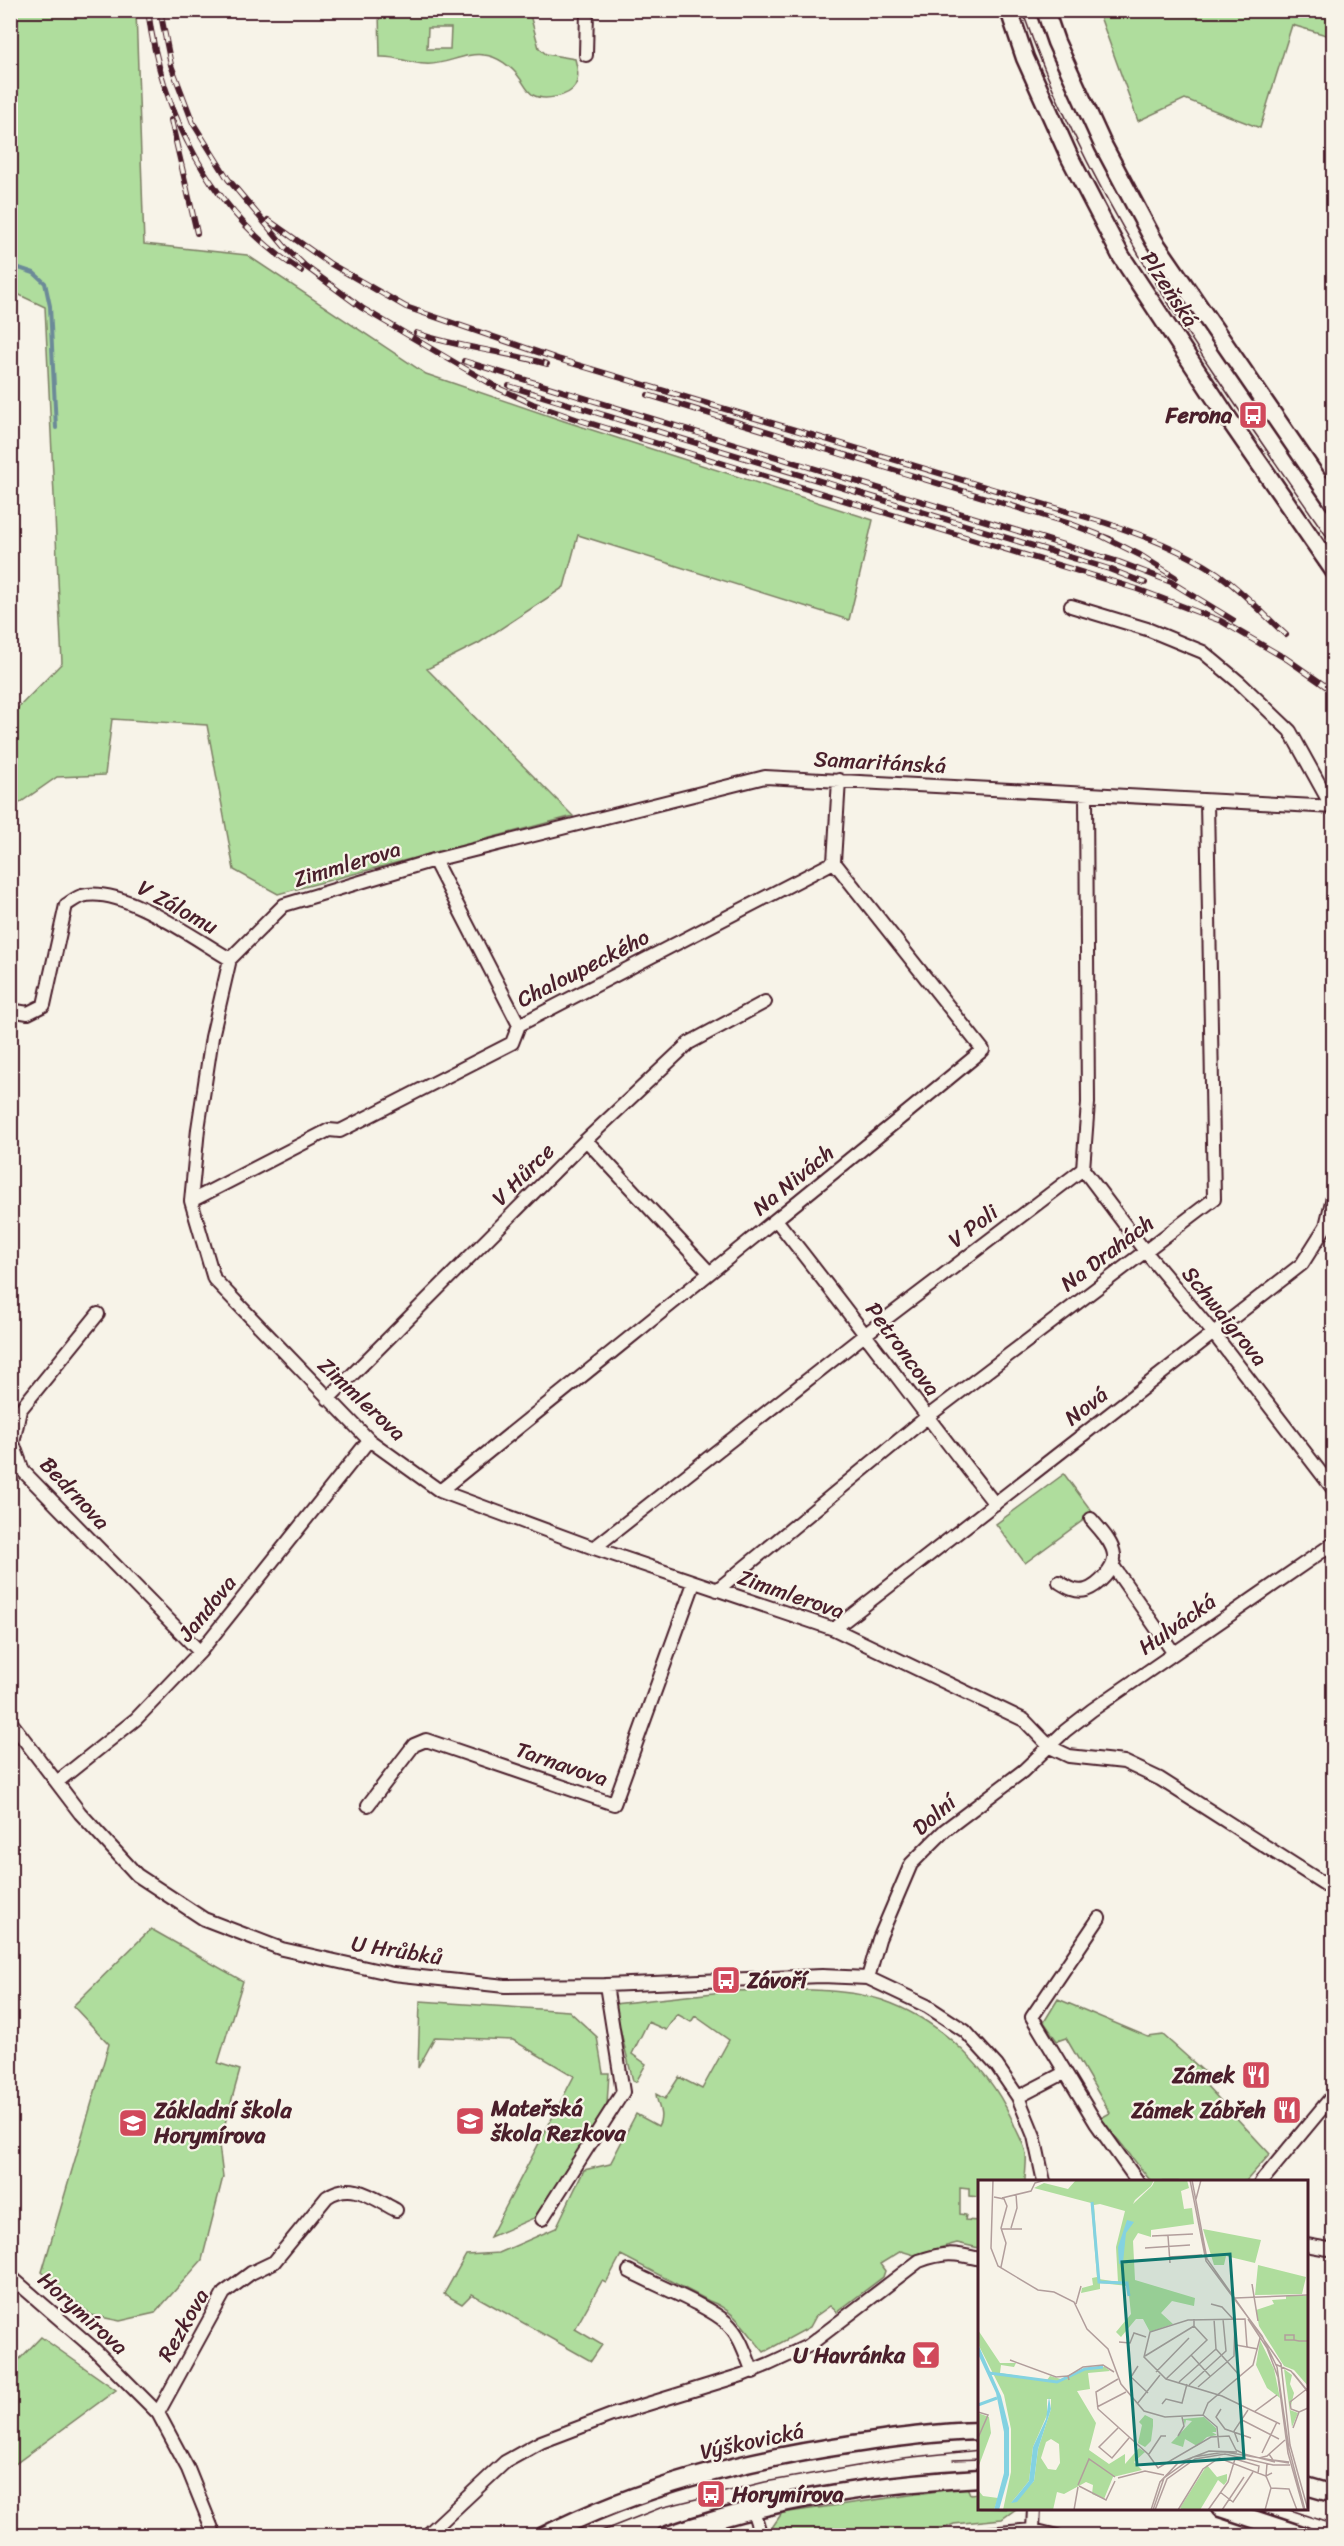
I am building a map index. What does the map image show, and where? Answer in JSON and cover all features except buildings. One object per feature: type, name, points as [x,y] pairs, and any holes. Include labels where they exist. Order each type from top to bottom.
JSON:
[{"type":"main road","name":"Plzeňská","points":[[1009,10],[1025,58],[1070,158],[1121,256],[1228,418],[1334,571]]},
{"type":"main road","name":"Plzeňská","points":[[1045,10],[1056,42],[1103,145],[1154,241],[1334,503]]},
{"type":"main road","name":"Výškovická","points":[[543,2535],[642,2493],[722,2469],[857,2444],[978,2431]]},
{"type":"main road","points":[[665,2535],[753,2510],[905,2485],[978,2478]]},
{"type":"main road","points":[[1308,2486],[1334,2493]]},
{"type":"main road","points":[[1226,2510],[1305,2535]]},
{"type":"street","points":[[586,55],[587,10]]},
{"type":"street","points":[[1071,606],[1147,629],[1203,652],[1290,731],[1333,807]]},
{"type":"street","name":"Samaritánská","points":[[434,860],[765,777],[1333,807]]},
{"type":"street","points":[[834,862],[839,780]]},
{"type":"street","points":[[1083,1169],[1088,1103],[1086,795]]},
{"type":"street","name":"Na Drahách","points":[[717,1590],[927,1417],[1214,1199],[1207,801]]},
{"type":"street","points":[[434,860],[519,1025]]},
{"type":"street","name":"Zimmlerova","points":[[434,860],[284,905],[230,959],[212,1037],[191,1201],[214,1279],[369,1440],[440,1491],[594,1548],[834,1629],[1024,1720],[1050,1747]]},
{"type":"street","name":"Chaloupeckého","points":[[191,1201],[328,1130],[340,1131],[512,1043],[519,1025],[834,862]]},
{"type":"street","name":"Na Nivách","points":[[440,1491],[709,1272],[777,1221],[983,1050],[834,862]]},
{"type":"street","name":"V Zálomu","points":[[10,1010],[28,1013],[44,1005],[66,905],[82,896],[104,895],[127,900],[230,959]]},
{"type":"street","name":"V Hůrce","points":[[328,1399],[586,1140],[689,1043],[765,1002]]},
{"type":"street","points":[[586,1140],[709,1272]]},
{"type":"street","name":"Schwaigrova","points":[[1083,1169],[1144,1251],[1214,1334],[1334,1490]]},
{"type":"street","name":"V Poli","points":[[594,1548],[867,1333],[1083,1169]]},
{"type":"street","name":"Nová","points":[[834,1629],[1302,1264],[1326,1226],[1334,1193]]},
{"type":"street","name":"Petroncova","points":[[777,1221],[867,1333],[927,1417],[994,1504]]},
{"type":"street","name":"Bedrnova","points":[[98,1314],[20,1410],[13,1443],[23,1471],[200,1652]]},
{"type":"street","name":"Jandova","points":[[57,1782],[136,1719],[200,1652],[369,1440]]},
{"type":"street","points":[[1059,1582],[1070,1589],[1085,1590],[1101,1580],[1113,1566],[1114,1554],[1110,1543],[1091,1519]]},
{"type":"street","name":"Hulvácká","points":[[1050,1747],[1087,1713],[1334,1543]]},
{"type":"street","points":[[1113,1566],[1173,1652]]},
{"type":"street","name":"Tarnavova","points":[[368,1805],[414,1745],[426,1740],[614,1804],[694,1583]]},
{"type":"street","name":"U Hrůbků","points":[[10,1721],[80,1813],[137,1875],[204,1919],[282,1949],[393,1974],[505,1986],[606,1985],[822,1976],[868,1977]]},
{"type":"street","points":[[1050,1747],[1070,1756],[1124,1762],[1160,1779],[1334,1890]]},
{"type":"street","name":"Dolní","points":[[868,1977],[879,1939],[911,1864],[945,1830],[1050,1747]]},
{"type":"street","points":[[1099,1918],[1032,2017],[1064,2073],[1121,2160],[1137,2180]]},
{"type":"street","points":[[868,1977],[927,2006],[965,2031],[997,2066],[1018,2097],[1034,2136],[1044,2180]]},
{"type":"street","points":[[542,2219],[622,2092],[606,1985]]},
{"type":"street","points":[[1018,2097],[1064,2073]]},
{"type":"street","points":[[1262,2180],[1334,2094]]},
{"type":"street","name":"Rezkova","points":[[158,2412],[224,2293],[251,2273],[274,2262],[327,2197],[337,2190],[357,2190],[396,2210]]},
{"type":"street","points":[[1308,2245],[1334,2250]]},
{"type":"street","points":[[426,2535],[505,2463],[540,2442],[612,2415],[753,2372],[808,2346],[898,2275],[920,2261],[938,2254],[954,2253],[978,2259]]},
{"type":"street","points":[[629,2271],[710,2312],[728,2324],[741,2343],[753,2372]]},
{"type":"street","name":"Horymírova","points":[[10,2276],[93,2348],[158,2412],[184,2460],[215,2535]]},
{"type":"street","points":[[1308,2480],[1334,2493]]},
{"type":"street","points":[[753,2510],[760,2535]]},
{"type":"street","points":[[1033,2530],[1034,2510]]},
{"type":"street","points":[[964,2535],[1033,2530],[1057,2535]]},
{"type":"green space","points":[[10,11],[136,11],[144,244],[247,255],[426,374],[564,421],[873,520],[849,620],[578,535],[564,587],[479,643],[427,669],[573,816],[278,894],[234,870],[207,725],[112,719],[105,775],[57,777],[11,809],[11,715],[62,663],[45,307],[11,291]]},
{"type":"green space","points":[[379,11],[529,11],[539,48],[546,54],[575,59],[578,72],[572,90],[556,97],[543,98],[533,95],[512,69],[489,56],[469,55],[432,64],[380,57]],"holes":[[[428,28],[451,28],[450,49],[427,49]]]},
{"type":"green space","points":[[1098,11],[1333,11],[1333,37],[1292,25],[1260,128],[1185,99],[1138,121]]},
{"type":"green space","points":[[1064,1474],[1093,1513],[1025,1563],[996,1524]]},
{"type":"green space","name":"Základní škola Horymírova","points":[[151,1929],[243,1981],[218,2063],[240,2070],[219,2145],[223,2177],[202,2260],[155,2313],[120,2321],[91,2315],[42,2272],[109,2044],[73,2006]]},
{"type":"green space","points":[[808,1990],[865,1996],[904,2009],[925,2020],[944,2034],[979,2068],[994,2087],[1023,2144],[1026,2154],[1025,2180],[978,2180],[978,2197],[969,2196],[969,2189],[960,2188],[960,2214],[966,2215],[965,2220],[978,2221],[978,2248],[957,2243],[914,2255],[901,2251],[880,2264],[885,2271],[883,2277],[837,2312],[830,2306],[816,2316],[810,2327],[764,2352],[740,2322],[726,2310],[621,2255],[606,2283],[602,2281],[575,2329],[602,2345],[591,2361],[472,2294],[462,2304],[444,2294],[466,2255],[499,2253],[556,2228],[584,2170],[610,2164],[636,2114],[658,2126],[661,2114],[656,2094],[665,2099],[679,2077],[702,2089],[729,2040],[695,2016],[691,2022],[677,2014],[666,2030],[648,2022],[632,2054],[646,2064],[636,2082],[633,2081],[614,2004],[732,1991]]},
{"type":"green space","points":[[1058,1999],[1148,2037],[1163,2035],[1211,2078],[1205,2084],[1270,2154],[1247,2180],[1150,2180],[1101,2118],[1110,2113],[1066,2038],[1057,2041],[1044,2022]]},
{"type":"green space","points":[[420,2001],[569,2011],[597,2037],[603,2073],[609,2073],[607,2104],[536,2217],[490,2237],[574,2076],[513,2040],[435,2037],[418,2068]]},
{"type":"green space","points":[[41,2337],[116,2390],[11,2467],[11,2368]]},
{"type":"green space","points":[[967,2487],[970,2494],[978,2493],[978,2510],[1015,2510],[1002,2519],[954,2524],[927,2535],[772,2535],[771,2529],[782,2513]]},
{"type":"waterway","points":[[10,265],[34,273],[45,283],[50,306],[56,428]]},
{"type":"tram line","points":[[1022,10],[1050,83],[1083,154],[1120,222],[1202,354],[1334,547]]},
{"type":"tram line","points":[[589,2536],[660,2508],[765,2482],[903,2458],[978,2450]]},
{"type":"tram line","points":[[953,2460],[978,2459]]},
{"type":"tram line","points":[[1290,2510],[1334,2525]]},
{"type":"railway","points":[[148,10],[165,86],[196,158],[217,191],[241,221],[269,248],[301,271]]},
{"type":"railway","points":[[160,10],[171,65],[193,123],[228,179],[285,247],[305,266],[362,308],[498,388],[533,404],[576,419],[1137,589],[1221,621],[1290,661]]},
{"type":"railway","points":[[171,120],[197,233]]},
{"type":"railway","points":[[268,220],[329,263],[406,307],[558,359],[1106,523],[1149,538],[1191,557],[1217,573],[1286,635]]},
{"type":"railway","points":[[416,333],[547,364]]},
{"type":"railway","points":[[464,361],[1119,562],[1171,582],[1233,620]]},
{"type":"railway","points":[[509,386],[1109,569],[1145,583]]},
{"type":"railway","points":[[648,395],[1071,524],[1110,539]]},
{"type":"railway","points":[[1102,536],[1140,555],[1175,577]]},
{"type":"railway","points":[[1284,657],[1334,692]]},
{"type":"place","name":"Ferona","points":[[1253,415]]},
{"type":"place","name":"Závoří","points":[[726,1980]]},
{"type":"place","name":"Zámek","points":[[1256,2075]]},
{"type":"place","name":"Zámek Zábřeh","points":[[1287,2110]]},
{"type":"place","name":"Mateřská škola Rezkova","points":[[470,2121]]},
{"type":"place","name":"Základní škola Horymírova","points":[[133,2123]]},
{"type":"place","name":"U Havránka","points":[[926,2355]]},
{"type":"place","name":"Horymírova","points":[[711,2494]]}]
